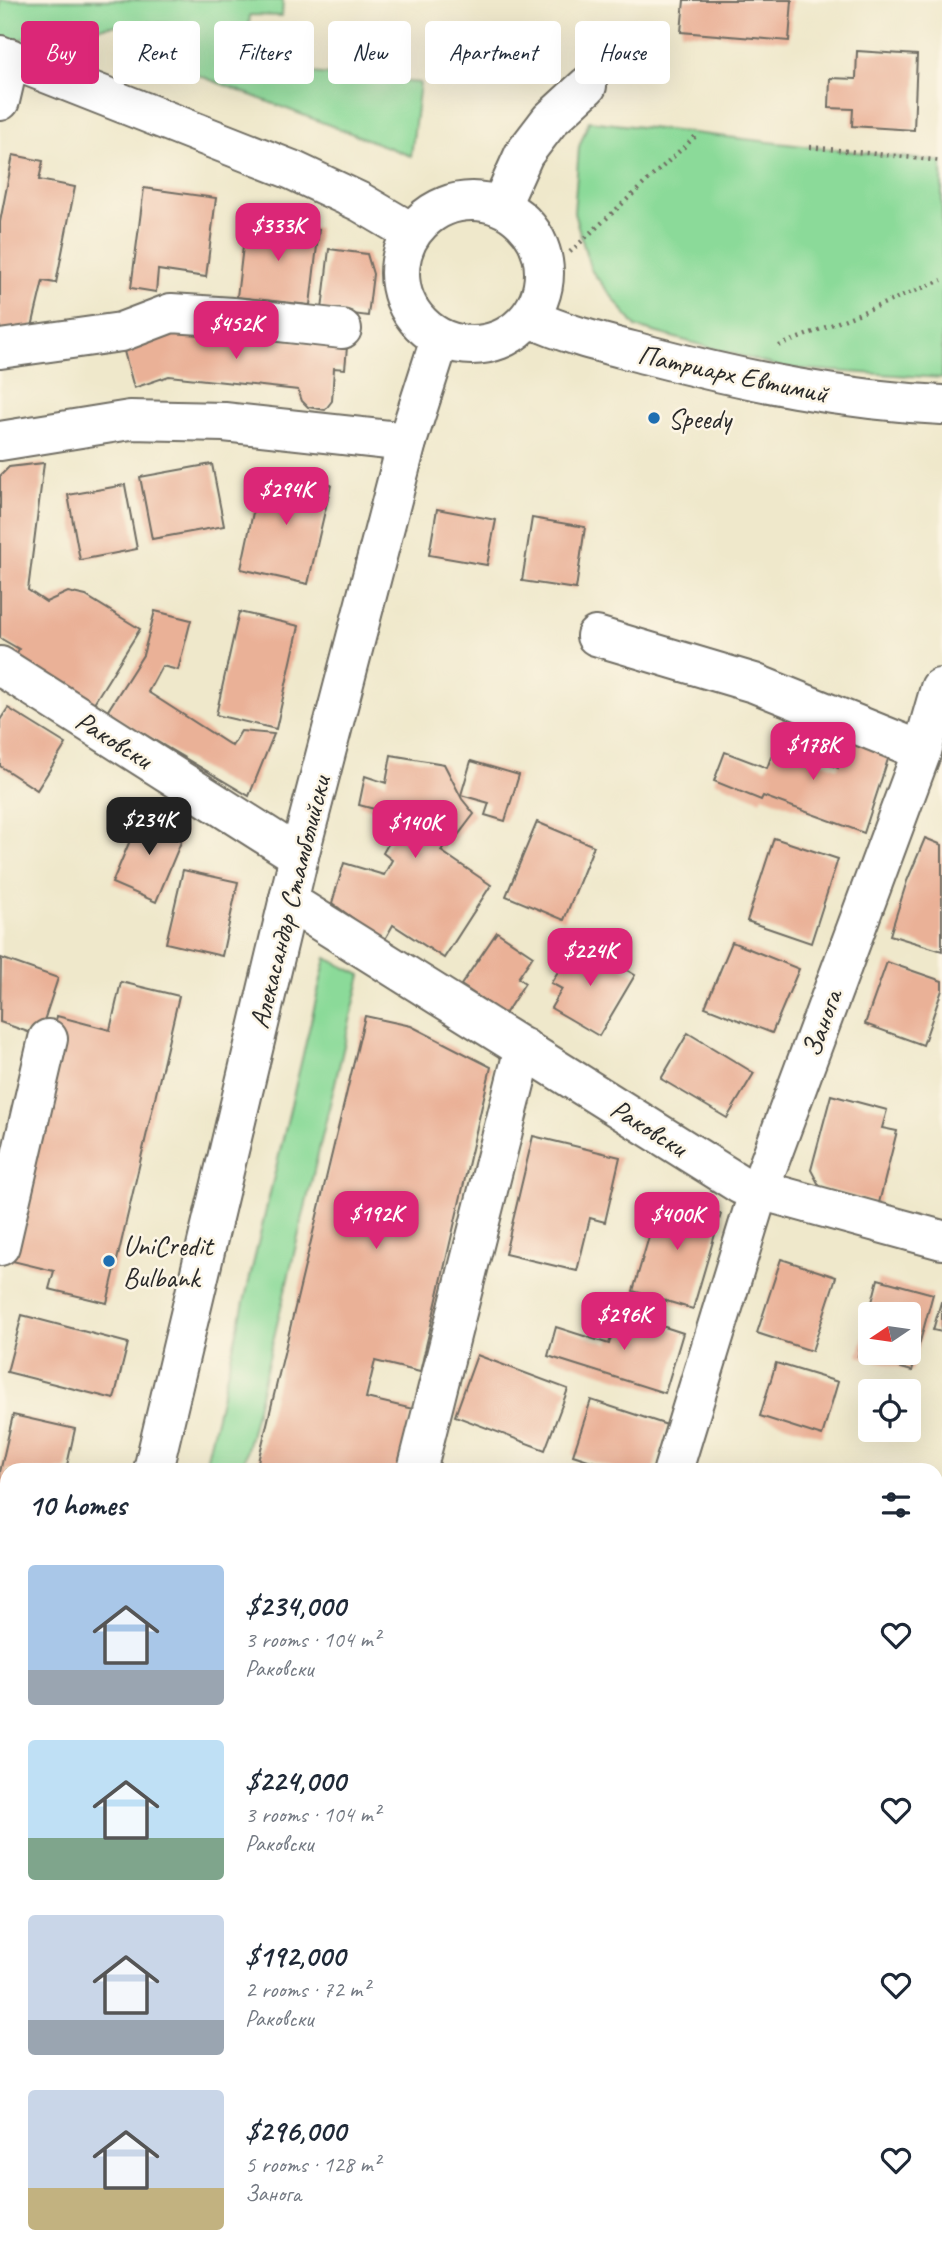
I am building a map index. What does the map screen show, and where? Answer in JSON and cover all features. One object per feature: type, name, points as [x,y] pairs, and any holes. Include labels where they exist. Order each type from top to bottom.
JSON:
[{"type":"street","points":[[0,102],[5,57],[292,170],[360,202],[411,232]]},
{"type":"street","points":[[500,205],[524,154],[550,120],[587,86]]},
{"type":"street","points":[[467,200],[500,205],[527,225],[542,254],[544,288],[530,318],[511,335],[489,345],[464,346],[440,339],[420,324],[405,304],[399,280],[401,255],[411,232],[436,209],[467,200]]},
{"type":"street","points":[[0,349],[121,331],[171,313],[342,329]]},
{"type":"street","name":"Патриарх Евтимий","points":[[530,318],[560,332],[745,379],[865,400],[942,405]]},
{"type":"street","name":"Алекасандър Стамболийски","points":[[155,1463],[299,856],[407,442],[440,339]]},
{"type":"street","points":[[0,441],[130,420],[224,422],[407,442]]},
{"type":"street","points":[[596,636],[754,683],[922,751]]},
{"type":"street","name":"Раковски","points":[[0,666],[299,856]]},
{"type":"street","name":"Занога","points":[[675,1463],[759,1190],[922,751],[940,688]]},
{"type":"street","name":"Раковски","points":[[288,901],[741,1185],[942,1240]]},
{"type":"street","points":[[0,1246],[11,1148],[48,1039]]},
{"type":"street","points":[[419,1463],[524,1048]]},
{"type":"path","points":[[570,252],[698,134]]},
{"type":"path","points":[[810,147],[942,161]]},
{"type":"path","points":[[774,347],[942,280]]},
{"type":"green space","points":[[0,0],[283,0],[282,16],[250,15],[249,21],[214,21],[214,81],[200,76],[200,21],[113,21],[113,26],[99,28],[99,21],[21,21],[21,39],[0,38]]},
{"type":"green space","points":[[314,73],[328,75],[328,84],[420,83],[411,156],[221,84],[314,84]]},
{"type":"green space","points":[[589,121],[942,162],[942,378],[784,368],[636,327],[591,270],[574,213],[579,147]]},
{"type":"green space","points":[[326,958],[361,975],[244,1463],[206,1463]]},
{"type":"building","points":[[684,0],[792,0],[789,41],[681,32]]},
{"type":"building","points":[[857,51],[917,55],[914,130],[852,126],[853,109],[829,108],[830,78],[856,79]]},
{"type":"building","points":[[13,155],[43,161],[39,180],[75,187],[56,283],[43,281],[32,327],[0,332],[0,222]]},
{"type":"building","points":[[144,188],[216,198],[206,277],[158,270],[156,292],[131,288]]},
{"type":"building","points":[[246,221],[319,229],[310,305],[237,297]]},
{"type":"building","points":[[329,249],[367,254],[373,274],[368,316],[322,310]]},
{"type":"building","points":[[211,331],[347,347],[345,369],[334,368],[332,401],[325,410],[308,407],[302,401],[298,390],[169,376],[134,388],[119,333]]},
{"type":"building","points":[[44,463],[28,590],[46,602],[68,592],[86,596],[140,629],[92,706],[14,658],[19,649],[0,638],[0,476],[9,467]]},
{"type":"building","points":[[212,464],[224,526],[152,539],[140,477]]},
{"type":"building","points":[[262,470],[331,485],[308,584],[241,569]]},
{"type":"building","points":[[125,485],[137,549],[80,560],[68,495]]},
{"type":"building","points":[[437,509],[496,520],[487,565],[429,555]]},
{"type":"building","points":[[532,518],[585,527],[576,589],[522,581]]},
{"type":"building","points":[[155,611],[191,620],[178,670],[162,666],[148,692],[232,746],[241,731],[274,734],[249,796],[107,712],[143,655]]},
{"type":"building","points":[[239,612],[299,626],[276,729],[216,715]]},
{"type":"building","points":[[8,708],[66,744],[37,790],[0,766],[0,720]]},
{"type":"building","points":[[847,739],[890,753],[864,833],[763,796],[761,800],[714,781],[725,752],[767,768],[776,744],[838,768]]},
{"type":"building","points":[[391,755],[444,764],[462,799],[474,814],[449,847],[445,844],[441,851],[491,885],[444,958],[393,925],[384,941],[332,903],[344,863],[384,875],[392,860],[383,853],[395,832],[389,829],[397,815],[359,805],[365,776],[386,783]]},
{"type":"building","points":[[471,761],[519,775],[505,821],[485,815],[489,803],[461,795]]},
{"type":"building","points":[[142,812],[186,830],[156,902],[112,883]]},
{"type":"building","points":[[537,822],[594,846],[564,920],[506,896]]},
{"type":"building","points":[[774,838],[838,859],[811,943],[747,921]]},
{"type":"building","points":[[925,838],[942,845],[942,951],[890,935],[907,881]]},
{"type":"building","points":[[183,870],[238,882],[222,956],[166,943]]},
{"type":"building","points":[[497,932],[533,956],[518,978],[525,983],[505,1014],[461,985]]},
{"type":"building","points":[[577,940],[635,975],[599,1036],[551,1008],[562,989],[551,983]]},
{"type":"building","points":[[732,942],[799,969],[772,1033],[705,1007]]},
{"type":"building","points":[[1,958],[58,978],[39,1036],[0,1022]]},
{"type":"building","points":[[887,962],[942,981],[942,990],[923,1045],[865,1024]]},
{"type":"building","points":[[121,982],[179,996],[107,1303],[49,1289],[54,1271],[0,1258],[0,1251],[57,1016],[110,1030]]},
{"type":"building","points":[[365,1016],[411,1026],[491,1067],[420,1372],[375,1361],[366,1398],[413,1409],[400,1463],[258,1463]]},
{"type":"building","points":[[688,1033],[754,1073],[727,1118],[661,1079]]},
{"type":"building","points":[[831,1095],[887,1110],[882,1128],[897,1131],[879,1203],[820,1187],[811,1170]]},
{"type":"building","points":[[533,1136],[620,1157],[605,1222],[590,1218],[577,1271],[505,1254]]},
{"type":"building","points":[[661,1196],[721,1214],[693,1309],[633,1291]]},
{"type":"building","points":[[781,1259],[836,1277],[812,1351],[757,1333]]},
{"type":"building","points":[[878,1279],[933,1294],[921,1338],[921,1302],[872,1302]]},
{"type":"building","points":[[942,1302],[942,1332],[933,1330]]},
{"type":"building","points":[[619,1312],[683,1333],[665,1393],[548,1356],[556,1327],[609,1344]]},
{"type":"building","points":[[22,1315],[128,1343],[114,1399],[7,1372]]},
{"type":"building","points":[[477,1355],[568,1389],[545,1450],[455,1416]]},
{"type":"building","points":[[776,1363],[838,1382],[822,1436],[760,1416]]},
{"type":"building","points":[[890,1365],[914,1365],[912,1371]]},
{"type":"building","points":[[591,1400],[667,1425],[655,1463],[598,1463],[573,1455]]},
{"type":"building","points":[[13,1415],[75,1429],[68,1463],[2,1463]]},
{"type":"place","name":"Speedy","points":[[654,418]]},
{"type":"place","name":"UniCredit Bulbank","points":[[109,1261]]}]
